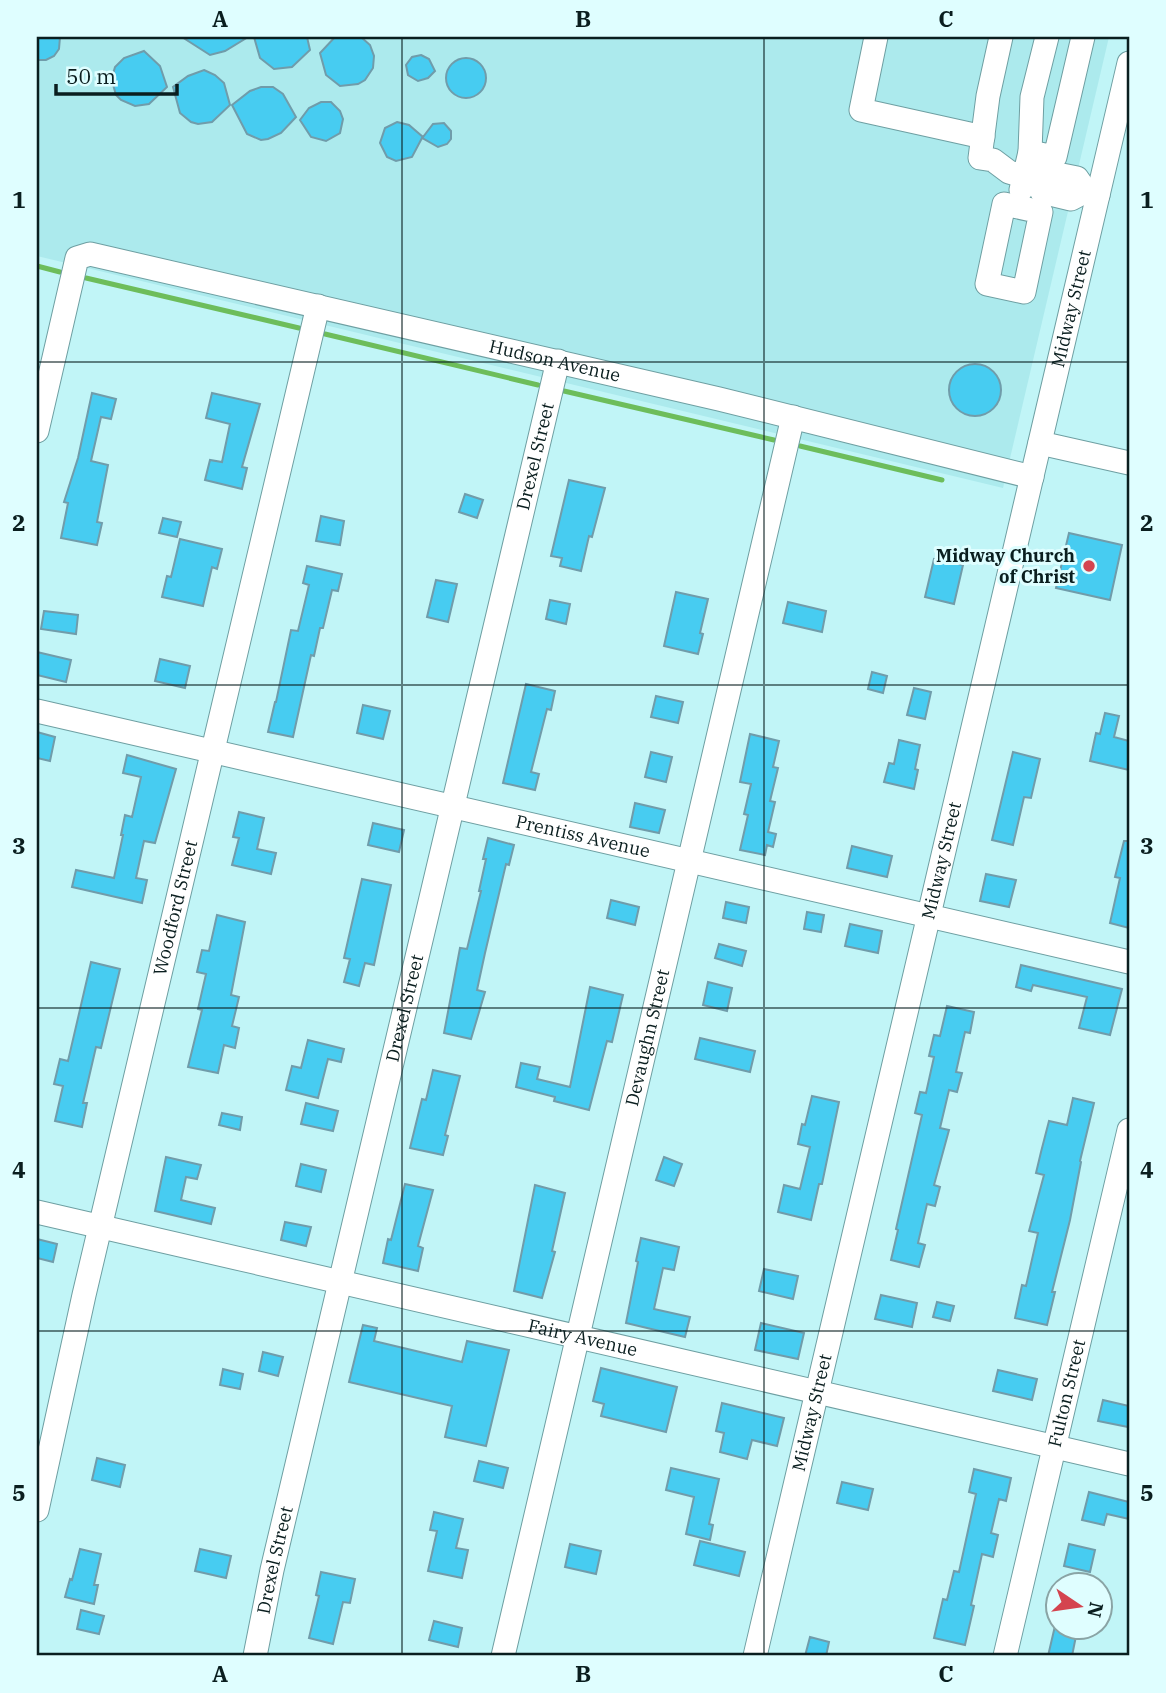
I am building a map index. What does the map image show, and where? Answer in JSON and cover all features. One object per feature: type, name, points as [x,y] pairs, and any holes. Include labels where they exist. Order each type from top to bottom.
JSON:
[{"type":"street","points":[[876,37],[861,110],[983,137]]},
{"type":"street","points":[[1001,37],[988,96],[980,158],[993,160],[1009,172],[1030,178],[1042,192],[1080,190]]},
{"type":"street","points":[[1018,207],[1030,178],[1032,97],[1047,37]]},
{"type":"street","points":[[1030,152],[1055,157],[1083,37]]},
{"type":"street","name":"Midway Street","points":[[755,1656],[1040,443],[1080,190],[1129,63]]},
{"type":"street","name":"Hudson Avenue","points":[[37,431],[77,258],[90,254],[558,360],[1032,477]]},
{"type":"street","name":"Woodford Street","points":[[37,1510],[100,1227],[318,306]]},
{"type":"street","name":"Drexel Street","points":[[258,1656],[272,1570],[558,360]]},
{"type":"street","name":"Devaughn Street","points":[[503,1656],[793,417]]},
{"type":"street","points":[[1040,443],[1129,463]]},
{"type":"street","name":"Prentiss Avenue","points":[[37,711],[1129,962]]},
{"type":"street","name":"Fulton Street","points":[[1006,1656],[1129,1130]]},
{"type":"street","name":"Fairy Avenue","points":[[37,1212],[1129,1464]]},
{"type":"shaded area","points":[[37,37],[1109,37],[1003,488],[37,256]]},
{"type":"building","points":[[37,37],[60,37],[59,49],[54,56],[37,60]]},
{"type":"building","points":[[182,37],[248,37],[225,51],[210,55]]},
{"type":"building","points":[[254,37],[307,37],[310,50],[292,67],[274,69],[260,58]]},
{"type":"building","points":[[335,37],[361,37],[370,45],[374,56],[373,68],[365,80],[358,84],[340,86],[326,75],[320,53]]},
{"type":"building","points":[[144,51],[160,66],[167,87],[149,104],[135,106],[116,95],[113,74],[115,67],[124,58]]},
{"type":"building","points":[[421,55],[429,59],[435,71],[428,78],[418,81],[408,75],[406,65],[412,57]]},
{"type":"building","points":[[466,58],[480,64],[486,78],[480,92],[466,98],[452,92],[446,78],[452,64]]},
{"type":"building","points":[[204,70],[224,83],[230,105],[212,122],[198,124],[180,113],[173,87],[188,76]]},
{"type":"building","points":[[273,87],[283,94],[296,117],[281,133],[261,140],[247,134],[232,105],[250,91]]},
{"type":"building","points":[[321,102],[331,102],[340,111],[343,119],[340,133],[326,141],[311,137],[300,120],[309,108]]},
{"type":"building","points":[[397,122],[409,125],[423,137],[433,124],[444,123],[451,131],[451,139],[447,144],[438,147],[422,138],[412,157],[396,161],[387,157],[380,143],[385,128]]},
{"type":"building","points":[[975,364],[994,371],[1001,390],[994,409],[975,416],[956,409],[949,390],[956,371]]},
{"type":"building","points":[[92,393],[116,399],[111,419],[101,417],[91,461],[108,465],[97,522],[102,523],[97,545],[61,538],[68,503],[64,502],[78,458]]},
{"type":"building","points":[[212,393],[260,404],[242,467],[247,468],[242,489],[205,480],[210,460],[222,462],[230,424],[206,418]]},
{"type":"building","points":[[569,480],[605,488],[581,571],[560,566],[562,558],[551,556]]},
{"type":"building","points":[[465,494],[483,500],[477,518],[459,512]]},
{"type":"building","points":[[321,516],[344,521],[340,545],[316,541]]},
{"type":"building","points":[[163,518],[181,522],[177,537],[159,533]]},
{"type":"building","name":"Midway Church of Christ","points":[[1069,533],[1122,545],[1110,600],[1056,588]]},
{"type":"building","points":[[180,539],[222,549],[217,569],[212,567],[203,606],[162,597],[167,576],[171,577]]},
{"type":"building","points":[[934,559],[963,565],[954,604],[925,597]]},
{"type":"building","points":[[307,566],[342,574],[338,591],[332,590],[314,656],[311,655],[293,737],[268,732],[291,630],[298,631],[309,585],[303,583]]},
{"type":"building","points":[[436,580],[457,584],[448,622],[427,617]]},
{"type":"building","points":[[676,592],[708,599],[698,654],[664,646]]},
{"type":"building","points":[[550,600],[570,604],[566,624],[546,619]]},
{"type":"building","points":[[788,602],[826,611],[822,632],[783,623]]},
{"type":"building","points":[[44,611],[78,615],[76,634],[41,629]]},
{"type":"building","points":[[37,652],[71,660],[66,682],[37,675]]},
{"type":"building","points":[[160,659],[190,666],[185,688],[155,681]]},
{"type":"building","points":[[872,672],[887,676],[883,693],[868,689]]},
{"type":"building","points":[[526,684],[555,691],[551,710],[547,709],[531,772],[539,774],[535,790],[503,783]]},
{"type":"building","points":[[914,688],[931,692],[925,719],[907,715]]},
{"type":"building","points":[[656,696],[683,702],[678,723],[651,717]]},
{"type":"building","points":[[363,705],[390,711],[383,739],[357,733]]},
{"type":"building","points":[[1105,713],[1119,716],[1114,737],[1129,741],[1129,770],[1090,761],[1096,733],[1100,734]]},
{"type":"building","points":[[37,732],[55,737],[50,761],[37,758]]},
{"type":"building","points":[[750,734],[779,741],[773,767],[778,768],[770,801],[775,802],[768,832],[776,834],[773,847],[767,845],[765,855],[740,850],[748,815],[744,814],[751,784],[740,782]]},
{"type":"building","points":[[899,740],[920,745],[914,789],[884,782],[889,763],[894,764]]},
{"type":"building","points":[[651,752],[672,757],[666,782],[645,777]]},
{"type":"building","points":[[1013,752],[1040,759],[1031,798],[1024,797],[1013,845],[992,840]]},
{"type":"building","points":[[127,755],[176,769],[155,843],[144,841],[136,878],[147,880],[142,903],[72,887],[76,870],[114,878],[125,815],[132,817],[141,777],[123,773]]},
{"type":"building","points":[[635,803],[665,810],[659,833],[630,827]]},
{"type":"building","points":[[239,812],[264,818],[257,849],[276,853],[271,874],[232,865],[239,838],[233,837]]},
{"type":"building","points":[[373,823],[404,830],[399,852],[368,845]]},
{"type":"building","points":[[488,838],[514,845],[509,865],[506,864],[485,953],[477,990],[485,992],[471,1039],[444,1033],[460,948],[467,949],[481,891],[486,859],[483,859]]},
{"type":"building","points":[[1124,841],[1129,841],[1129,928],[1110,923],[1120,878],[1115,877]]},
{"type":"building","points":[[852,846],[892,856],[887,877],[847,868]]},
{"type":"building","points":[[986,874],[1016,880],[1009,907],[980,901]]},
{"type":"building","points":[[362,879],[391,885],[374,965],[365,963],[359,986],[344,982],[350,959],[344,958]]},
{"type":"building","points":[[611,900],[639,907],[635,925],[607,918]]},
{"type":"building","points":[[726,902],[749,907],[746,923],[723,918]]},
{"type":"building","points":[[807,912],[824,915],[821,932],[804,929]]},
{"type":"building","points":[[217,915],[245,922],[231,995],[239,997],[232,1026],[239,1028],[235,1048],[224,1045],[218,1073],[188,1067],[202,1010],[198,1009],[206,974],[197,972],[202,950],[209,951]]},
{"type":"building","points":[[850,924],[882,931],[878,953],[845,946]]},
{"type":"building","points":[[719,944],[746,951],[742,966],[715,958]]},
{"type":"building","points":[[91,962],[120,969],[101,1048],[96,1047],[83,1103],[87,1103],[82,1127],[55,1121],[63,1086],[54,1084],[60,1059],[68,1061]]},
{"type":"building","points":[[1021,965],[1122,989],[1110,1035],[1079,1028],[1087,997],[1033,985],[1031,991],[1016,987]]},
{"type":"building","points":[[708,982],[732,988],[727,1011],[703,1005]]},
{"type":"building","points":[[590,987],[623,995],[612,1042],[607,1041],[589,1110],[554,1101],[555,1097],[516,1087],[521,1063],[540,1067],[537,1079],[570,1087]]},
{"type":"building","points":[[947,1006],[974,1012],[970,1033],[965,1032],[956,1072],[962,1073],[957,1092],[949,1090],[940,1128],[949,1130],[934,1185],[940,1187],[935,1206],[927,1204],[918,1243],[925,1245],[919,1267],[891,1260],[922,1115],[915,1113],[920,1092],[926,1093],[934,1057],[929,1056],[934,1035],[940,1036]]},
{"type":"building","points":[[700,1038],[755,1051],[750,1072],[695,1059]]},
{"type":"building","points":[[308,1040],[344,1049],[341,1062],[328,1059],[318,1098],[286,1090],[292,1066],[301,1068]]},
{"type":"building","points":[[433,1070],[460,1076],[445,1135],[448,1136],[443,1155],[410,1148],[422,1099],[426,1100]]},
{"type":"building","points":[[812,1096],[839,1102],[822,1184],[819,1184],[811,1220],[778,1212],[784,1185],[800,1189],[810,1147],[798,1144]]},
{"type":"building","points":[[1073,1098],[1094,1103],[1047,1325],[1015,1318],[1022,1285],[1026,1286],[1038,1233],[1029,1231],[1044,1175],[1036,1173],[1049,1121],[1067,1125]]},
{"type":"building","points":[[306,1103],[338,1111],[333,1131],[301,1124]]},
{"type":"building","points":[[222,1113],[242,1117],[240,1130],[219,1125]]},
{"type":"building","points":[[166,1157],[201,1165],[197,1179],[186,1177],[181,1200],[215,1208],[211,1224],[155,1211]]},
{"type":"building","points":[[664,1157],[682,1164],[674,1186],[656,1180]]},
{"type":"building","points":[[301,1164],[326,1170],[321,1192],[296,1186]]},
{"type":"building","points":[[405,1184],[433,1190],[418,1246],[423,1248],[418,1271],[383,1263]]},
{"type":"building","points":[[535,1185],[565,1193],[552,1251],[555,1252],[542,1298],[514,1291]]},
{"type":"building","points":[[285,1222],[311,1227],[306,1246],[281,1240]]},
{"type":"building","points":[[641,1238],[679,1247],[674,1270],[663,1268],[654,1309],[690,1317],[685,1337],[626,1323]]},
{"type":"building","points":[[37,1239],[57,1244],[53,1262],[37,1258]]},
{"type":"building","points":[[764,1269],[798,1276],[793,1299],[759,1291]]},
{"type":"building","points":[[881,1295],[917,1303],[912,1327],[875,1319]]},
{"type":"building","points":[[937,1302],[954,1306],[950,1321],[933,1317]]},
{"type":"building","points":[[761,1323],[804,1333],[798,1359],[755,1350]]},
{"type":"building","points":[[363,1325],[377,1328],[374,1341],[462,1362],[467,1341],[509,1350],[486,1446],[445,1437],[452,1406],[349,1382]]},
{"type":"building","points":[[263,1352],[283,1357],[278,1376],[259,1371]]},
{"type":"building","points":[[601,1368],[677,1387],[666,1432],[601,1416],[604,1404],[593,1401]]},
{"type":"building","points":[[223,1369],[243,1374],[240,1389],[220,1385]]},
{"type":"building","points":[[998,1370],[1037,1379],[1032,1400],[993,1391]]},
{"type":"building","points":[[1103,1400],[1129,1406],[1128,1427],[1098,1421]]},
{"type":"building","points":[[722,1403],[784,1418],[777,1446],[752,1440],[747,1459],[720,1452],[724,1433],[716,1431]]},
{"type":"building","points":[[97,1458],[125,1465],[120,1487],[92,1480]]},
{"type":"building","points":[[479,1461],[508,1468],[503,1488],[474,1481]]},
{"type":"building","points":[[671,1468],[719,1479],[709,1524],[713,1525],[710,1540],[686,1534],[694,1497],[666,1490]]},
{"type":"building","points":[[974,1469],[1011,1478],[1006,1501],[999,1499],[991,1533],[998,1535],[993,1557],[982,1554],[965,1645],[934,1638],[943,1599],[947,1600],[954,1571],[959,1572],[976,1494],[969,1492]]},
{"type":"building","points":[[842,1482],[873,1489],[868,1510],[837,1503]]},
{"type":"building","points":[[1089,1492],[1129,1502],[1129,1519],[1107,1514],[1104,1525],[1082,1520]]},
{"type":"building","points":[[434,1512],[463,1519],[456,1548],[468,1550],[462,1578],[428,1571],[437,1531],[430,1530]]},
{"type":"building","points":[[700,1541],[745,1552],[739,1576],[694,1565]]},
{"type":"building","points":[[570,1544],[601,1551],[596,1574],[565,1567]]},
{"type":"building","points":[[1069,1544],[1095,1550],[1090,1570],[1064,1566]]},
{"type":"building","points":[[80,1549],[101,1554],[94,1585],[98,1585],[94,1604],[65,1597]]},
{"type":"building","points":[[200,1549],[231,1556],[226,1578],[195,1571]]},
{"type":"building","points":[[321,1572],[355,1579],[350,1603],[343,1602],[333,1644],[309,1638],[319,1596],[316,1595]]},
{"type":"building","points":[[81,1610],[104,1616],[99,1634],[77,1629]]},
{"type":"building","points":[[434,1621],[462,1628],[458,1647],[429,1640]]},
{"type":"building","points":[[810,1637],[829,1642],[826,1656],[805,1656]]},
{"type":"building","points":[[1052,1640],[1075,1640],[1072,1656],[1048,1656]]},
{"type":"waterway","points":[[37,266],[60,272]]},
{"type":"waterway","points":[[86,278],[299,328]]},
{"type":"waterway","points":[[325,334],[538,385]]},
{"type":"waterway","points":[[564,391],[774,440]]},
{"type":"waterway","points":[[800,446],[942,480]]},
{"type":"place","name":"Midway Church of Christ","points":[[1089,566]]}]
